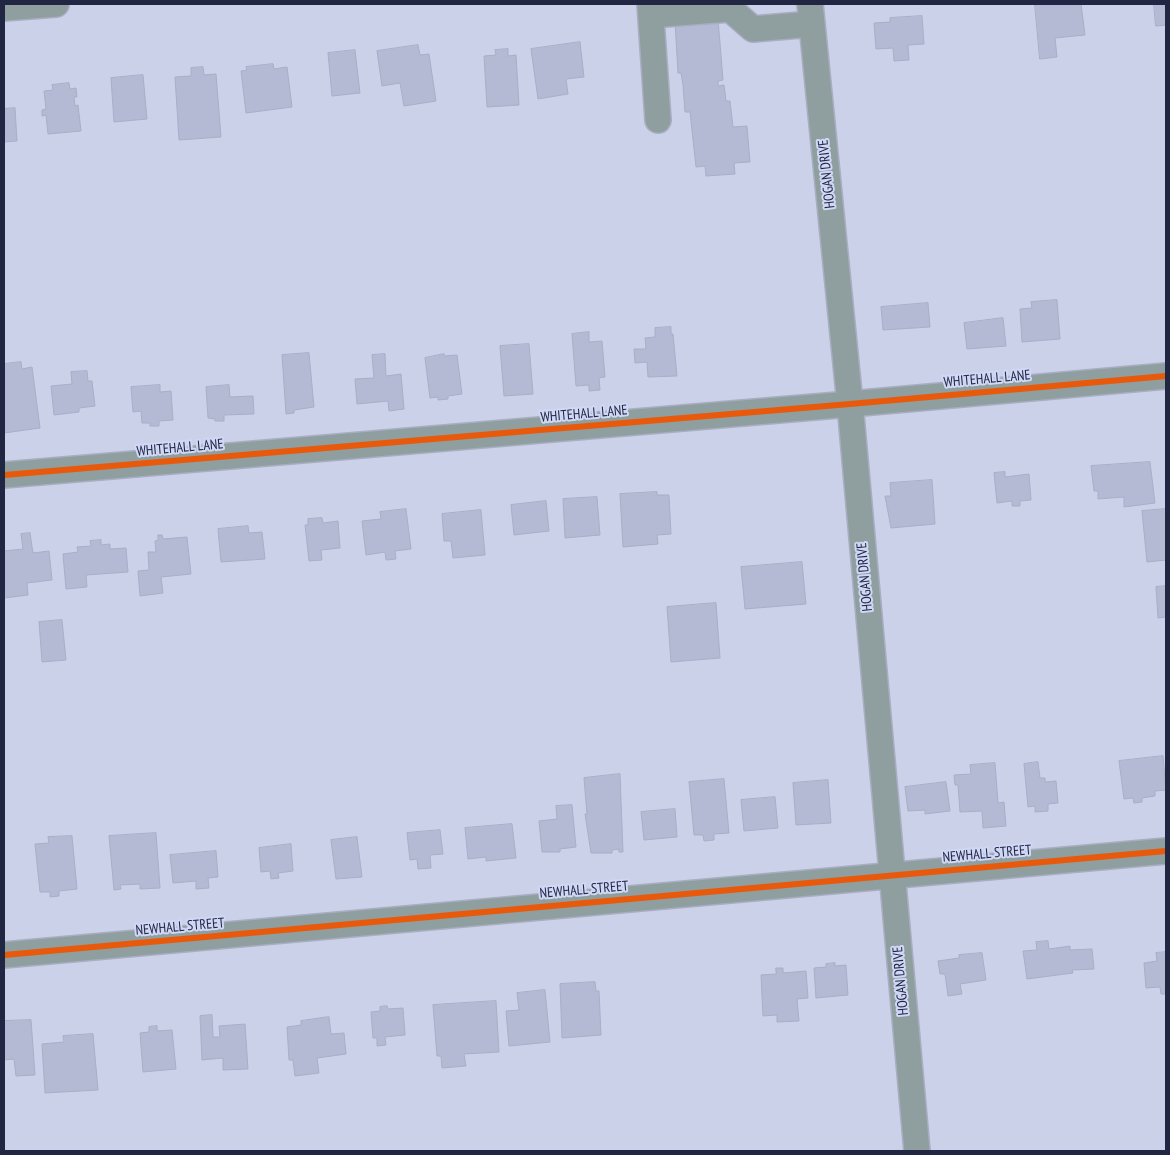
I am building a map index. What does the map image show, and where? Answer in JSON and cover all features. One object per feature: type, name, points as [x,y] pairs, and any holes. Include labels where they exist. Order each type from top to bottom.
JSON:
[{"type":"street","points":[[4,8],[56,4]]},
{"type":"street","points":[[658,120],[650,10],[730,9],[753,28],[811,14]]},
{"type":"street","name":"HOGAN DRIVE","points":[[811,14],[850,404],[917,1151]]},
{"type":"street","name":"WHITEHALL LANE","points":[[4,475],[1166,376]]},
{"type":"street","name":"NEWHALL STREET","points":[[4,955],[1166,850]]},
{"type":"building","points":[[1035,4],[1081,4],[1085,35],[1055,38],[1057,57],[1040,59]]},
{"type":"building","points":[[1154,4],[1166,4],[1166,25],[1156,26]]},
{"type":"building","points":[[922,16],[924,44],[908,45],[909,60],[894,61],[893,48],[876,49],[874,23],[890,22],[890,18]]},
{"type":"building","points":[[718,19],[723,80],[718,81],[718,86],[724,85],[726,101],[730,101],[733,127],[747,126],[750,162],[734,163],[735,174],[706,176],[705,166],[696,167],[690,112],[685,112],[681,73],[678,73],[675,22]]},
{"type":"building","points":[[580,42],[584,77],[566,79],[568,94],[538,99],[531,49]]},
{"type":"building","points":[[418,45],[420,55],[429,54],[436,101],[404,106],[400,83],[382,86],[377,51]]},
{"type":"building","points":[[508,49],[508,56],[516,55],[519,105],[487,107],[484,56],[496,55],[495,50]]},
{"type":"building","points":[[355,50],[360,93],[332,96],[328,53]]},
{"type":"building","points":[[273,64],[274,69],[287,67],[292,107],[246,113],[241,71],[247,70],[246,67]]},
{"type":"building","points":[[203,67],[204,75],[216,74],[221,137],[179,140],[175,77],[191,76],[191,68]]},
{"type":"building","points":[[143,75],[147,119],[114,122],[111,78]]},
{"type":"building","points":[[69,83],[70,89],[76,88],[75,106],[78,105],[81,131],[48,134],[46,115],[42,116],[42,110],[46,109],[44,91],[53,90],[52,85]]},
{"type":"building","points":[[15,108],[17,141],[4,142],[4,109]]},
{"type":"building","points":[[1057,300],[1060,339],[1022,342],[1020,309],[1032,308],[1031,302]]},
{"type":"building","points":[[928,303],[930,327],[883,330],[881,307]]},
{"type":"building","points":[[1003,318],[1006,346],[967,349],[964,323]]},
{"type":"building","points":[[671,327],[677,376],[648,377],[647,362],[635,363],[634,349],[646,349],[645,338],[655,337],[655,328]]},
{"type":"building","points":[[589,332],[589,342],[602,341],[605,377],[599,378],[600,390],[589,391],[589,385],[576,386],[572,334]]},
{"type":"building","points":[[529,344],[533,394],[504,396],[500,346]]},
{"type":"building","points":[[309,353],[314,407],[294,410],[294,413],[286,414],[282,355]]},
{"type":"building","points":[[385,354],[386,376],[401,374],[404,409],[389,411],[388,401],[357,404],[355,379],[374,378],[372,355]]},
{"type":"building","points":[[444,354],[444,356],[457,355],[462,394],[438,400],[438,397],[430,398],[425,358]]},
{"type":"building","points":[[21,362],[22,369],[32,367],[40,428],[4,433],[4,364]]},
{"type":"building","points":[[87,371],[88,381],[92,381],[95,406],[79,408],[79,412],[54,415],[51,386],[72,384],[71,372]]},
{"type":"building","points":[[160,385],[160,392],[171,391],[173,420],[159,421],[159,426],[150,426],[150,423],[142,423],[141,411],[133,412],[131,387]]},
{"type":"building","points":[[229,385],[230,397],[253,396],[254,414],[224,415],[224,421],[215,421],[215,419],[208,418],[206,387]]},
{"type":"building","points":[[1150,462],[1155,503],[1124,507],[1124,497],[1098,499],[1098,491],[1094,491],[1091,466]]},
{"type":"building","points":[[1005,472],[1005,477],[1029,474],[1031,500],[1020,501],[1020,506],[1012,506],[1012,501],[997,503],[994,473]]},
{"type":"building","points":[[932,480],[935,524],[891,528],[885,496],[891,496],[890,483]]},
{"type":"building","points":[[657,492],[657,495],[669,495],[671,534],[657,535],[658,544],[623,547],[620,494]]},
{"type":"building","points":[[597,497],[600,535],[565,538],[563,499]]},
{"type":"building","points":[[546,501],[549,531],[514,535],[511,505]]},
{"type":"building","points":[[406,509],[411,549],[395,551],[396,559],[386,560],[385,552],[366,555],[362,521],[381,519],[380,512]]},
{"type":"building","points":[[1166,509],[1166,560],[1147,562],[1142,511]]},
{"type":"building","points":[[481,510],[485,555],[453,558],[451,541],[444,541],[442,514]]},
{"type":"building","points":[[322,518],[323,523],[338,521],[340,548],[321,550],[322,560],[309,561],[305,525],[308,525],[308,519]]},
{"type":"building","points":[[248,526],[249,533],[262,532],[265,559],[221,562],[218,529]]},
{"type":"building","points":[[30,533],[33,553],[49,551],[52,580],[27,583],[28,595],[4,598],[4,551],[23,549],[21,534]]},
{"type":"building","points":[[158,535],[162,535],[163,539],[187,537],[191,574],[161,577],[163,593],[140,596],[138,571],[149,570],[148,552],[156,552],[155,541],[158,540]]},
{"type":"building","points":[[101,540],[101,545],[110,544],[110,549],[126,548],[128,572],[86,575],[87,587],[66,589],[63,554],[78,552],[77,547],[91,546],[90,541]]},
{"type":"building","points":[[802,562],[806,604],[745,609],[741,567]]},
{"type":"building","points":[[1166,586],[1166,617],[1158,618],[1156,587]]},
{"type":"building","points":[[716,603],[720,658],[671,662],[667,607]]},
{"type":"building","points":[[62,620],[66,660],[42,662],[39,622]]},
{"type":"building","points":[[1163,756],[1166,790],[1155,791],[1155,796],[1142,798],[1142,802],[1134,803],[1133,798],[1124,799],[1119,761]]},
{"type":"building","points":[[1038,762],[1040,778],[1045,778],[1045,782],[1056,781],[1058,803],[1048,804],[1048,811],[1035,812],[1035,806],[1028,807],[1024,764]]},
{"type":"building","points":[[995,763],[998,803],[1004,802],[1006,826],[983,828],[982,811],[960,812],[958,785],[955,785],[954,775],[971,774],[970,765]]},
{"type":"building","points":[[620,774],[623,852],[619,852],[619,849],[612,850],[612,853],[591,853],[585,814],[587,814],[584,778]]},
{"type":"building","points":[[724,779],[729,833],[714,834],[714,840],[704,841],[703,835],[694,835],[689,782]]},
{"type":"building","points":[[828,780],[831,823],[796,825],[793,783]]},
{"type":"building","points":[[946,782],[950,811],[925,814],[925,810],[908,811],[905,787]]},
{"type":"building","points":[[775,797],[778,828],[744,831],[741,800]]},
{"type":"building","points":[[572,805],[576,847],[560,849],[560,852],[542,852],[539,821],[557,819],[556,806]]},
{"type":"building","points":[[675,809],[677,837],[644,840],[641,812]]},
{"type":"building","points":[[512,824],[516,858],[486,861],[486,857],[468,859],[465,828]]},
{"type":"building","points":[[440,830],[443,854],[430,855],[431,868],[418,869],[417,859],[410,860],[407,833]]},
{"type":"building","points":[[156,833],[160,888],[140,889],[140,884],[120,885],[121,889],[114,890],[109,836]]},
{"type":"building","points":[[72,836],[77,889],[59,891],[59,896],[50,897],[50,892],[40,892],[35,844],[49,843],[48,837]]},
{"type":"building","points":[[357,837],[362,877],[336,879],[331,840]]},
{"type":"building","points":[[291,844],[293,871],[278,873],[279,878],[271,879],[270,871],[261,872],[259,848]]},
{"type":"building","points":[[216,851],[218,877],[208,878],[209,888],[196,889],[196,881],[173,883],[170,855]]},
{"type":"building","points":[[1048,941],[1049,949],[1070,946],[1070,950],[1092,949],[1094,969],[1072,970],[1073,973],[1027,979],[1023,951],[1037,950],[1036,942]]},
{"type":"building","points":[[1166,952],[1166,994],[1161,994],[1160,987],[1146,988],[1144,963],[1157,961],[1156,953]]},
{"type":"building","points":[[982,953],[986,980],[960,984],[962,994],[948,996],[945,974],[940,974],[938,961],[959,958],[959,955]]},
{"type":"building","points":[[835,963],[835,966],[846,965],[848,995],[816,998],[814,968],[826,967],[826,964]]},
{"type":"building","points":[[776,968],[783,968],[783,973],[806,971],[808,998],[797,999],[799,1021],[777,1022],[777,1015],[763,1016],[761,975],[776,974]]},
{"type":"building","points":[[595,982],[596,991],[599,991],[601,1035],[562,1038],[560,984]]},
{"type":"building","points":[[545,990],[550,1042],[509,1046],[506,1011],[519,1010],[517,993]]},
{"type":"building","points":[[496,1001],[499,1052],[464,1054],[466,1066],[442,1068],[441,1056],[437,1056],[433,1005]]},
{"type":"building","points":[[387,1006],[388,1009],[403,1008],[405,1035],[385,1037],[386,1045],[377,1046],[377,1038],[373,1038],[371,1012],[380,1011],[380,1007]]},
{"type":"building","points":[[212,1015],[213,1037],[220,1037],[219,1026],[245,1024],[248,1069],[223,1070],[223,1058],[202,1060],[200,1016]]},
{"type":"building","points":[[329,1017],[331,1034],[344,1033],[346,1054],[317,1058],[319,1073],[295,1076],[293,1060],[289,1060],[287,1027],[301,1025],[301,1021]]},
{"type":"building","points":[[31,1020],[35,1075],[16,1076],[14,1059],[4,1060],[4,1021]]},
{"type":"building","points":[[157,1026],[157,1031],[172,1030],[176,1069],[143,1072],[140,1033],[149,1032],[149,1027]]},
{"type":"building","points":[[93,1034],[98,1090],[45,1093],[42,1044],[64,1042],[63,1036]]},
{"type":"cycle path","points":[[4,475],[1166,376]]},
{"type":"cycle path","points":[[4,955],[1166,851]]}]
